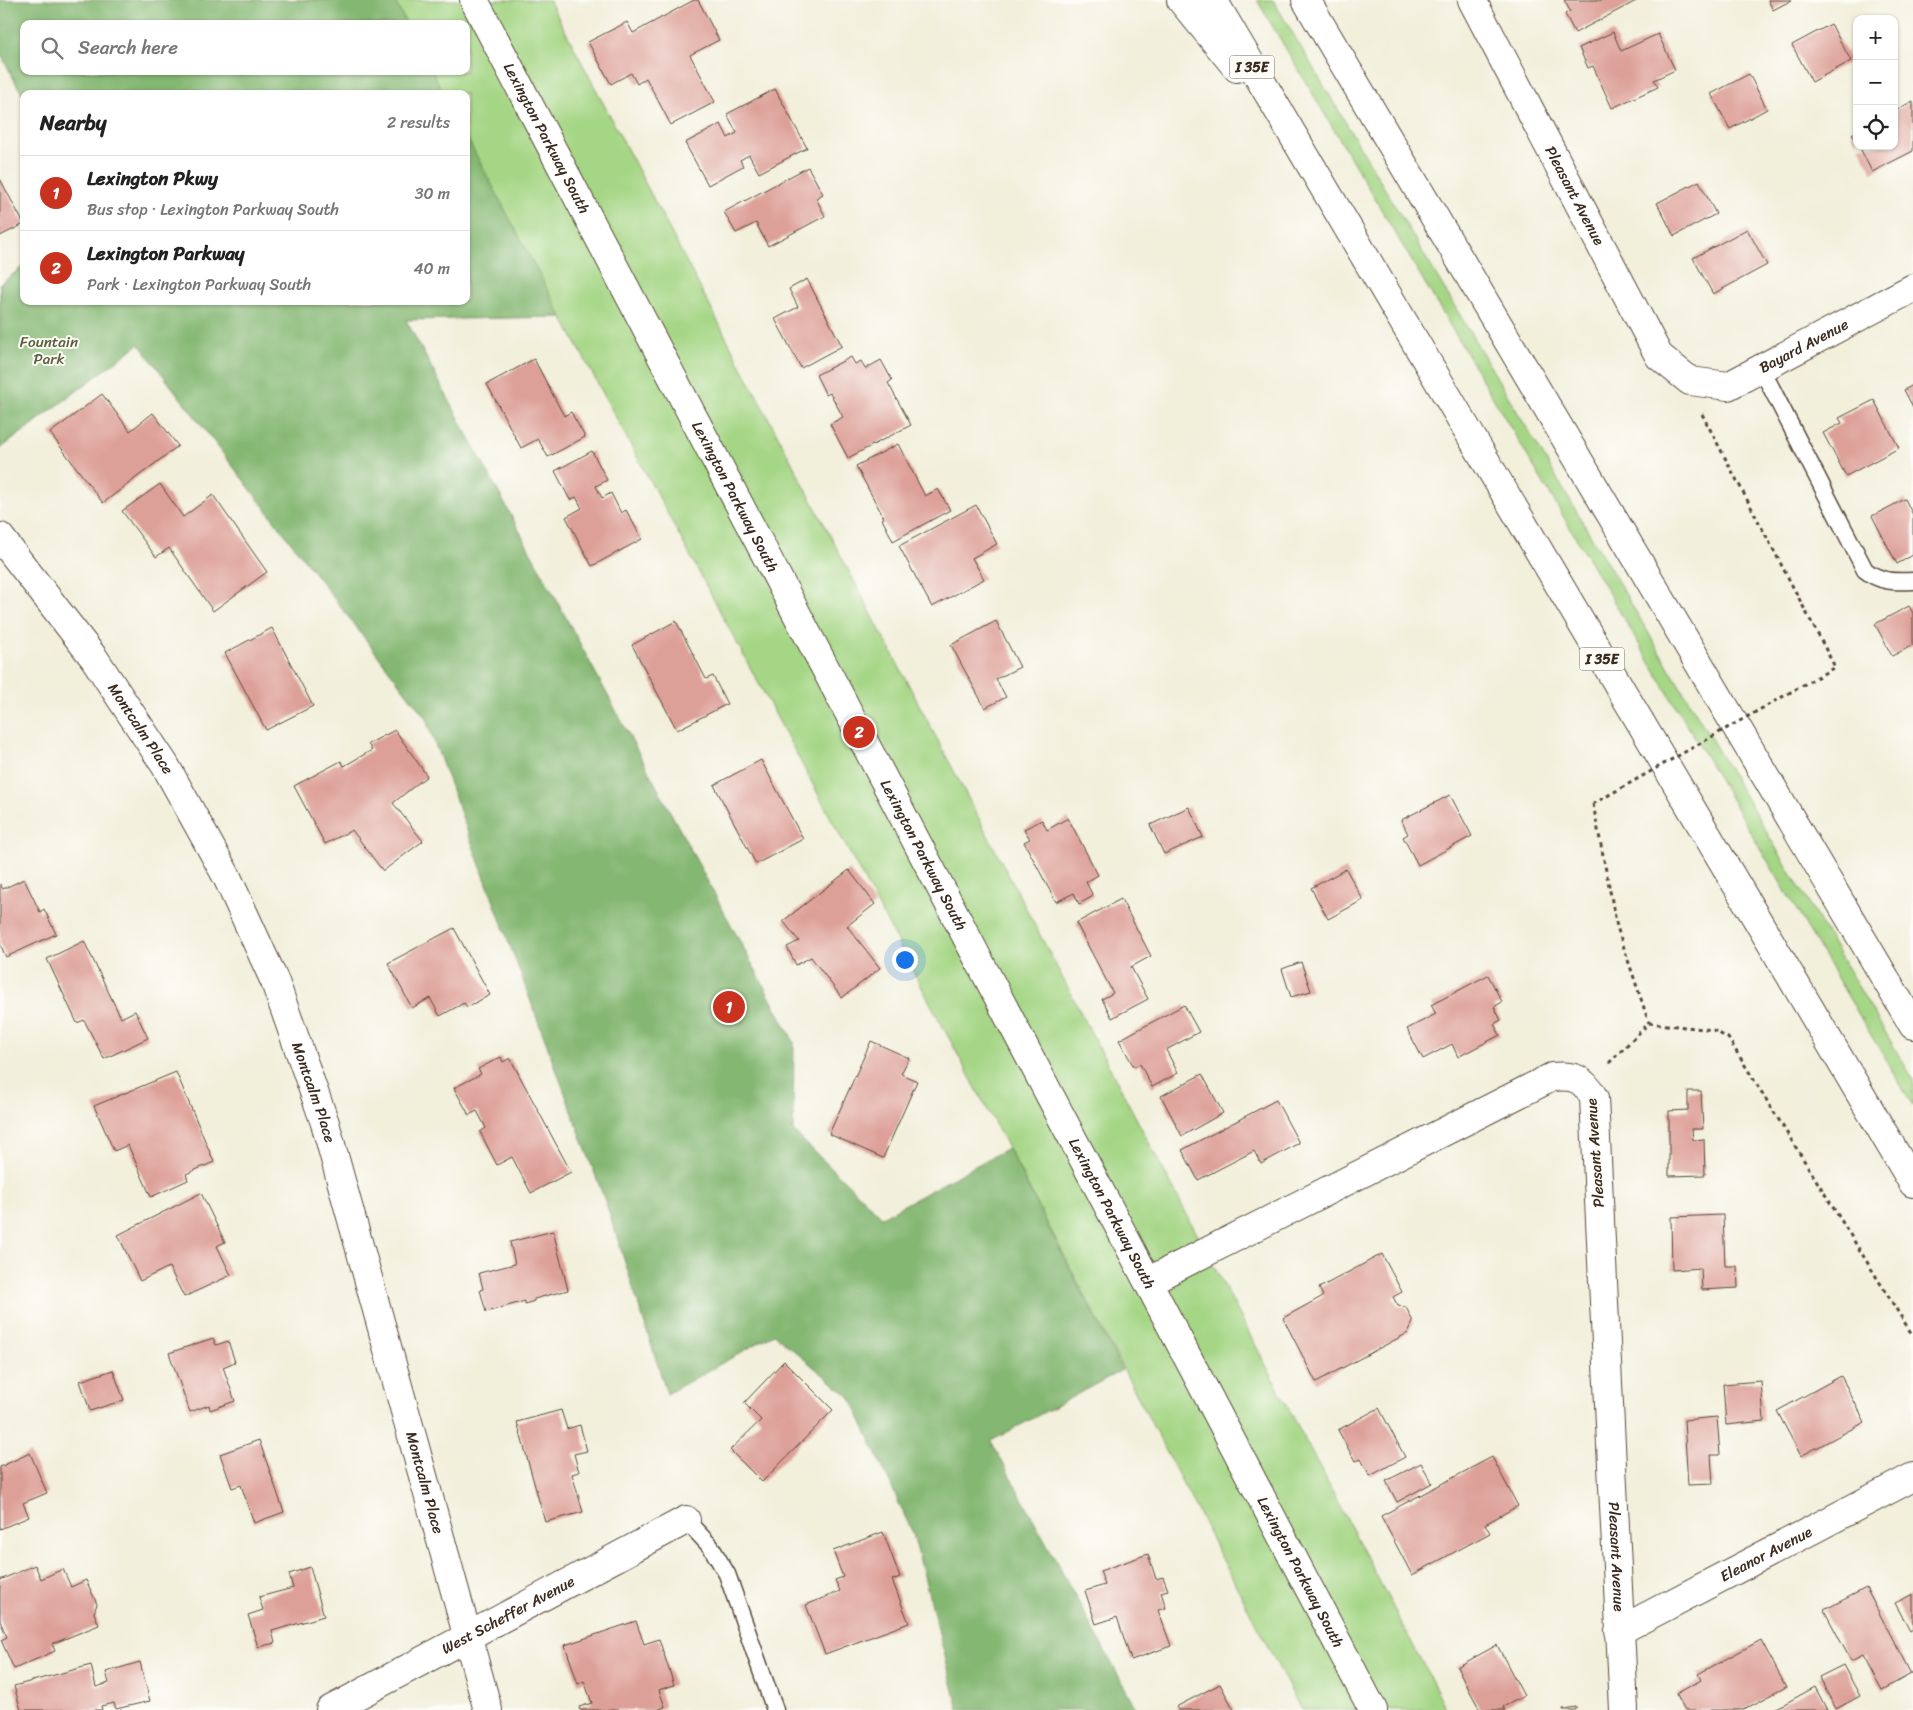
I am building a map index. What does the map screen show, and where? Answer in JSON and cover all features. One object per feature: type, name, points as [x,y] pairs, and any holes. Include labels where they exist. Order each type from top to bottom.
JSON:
[{"type":"main road","name":"Lexington Parkway South","points":[[474,0],[1373,1710]]},
{"type":"main road","points":[[1181,0],[1292,135]]},
{"type":"main road","name":"I 35E","points":[[1212,0],[1913,1183]]},
{"type":"main road","points":[[1306,0],[1913,1024]]},
{"type":"main road","name":"Pleasant Avenue","points":[[1472,0],[1660,356],[1690,381]]},
{"type":"main road","name":"Bayard Avenue","points":[[1690,381],[1728,386],[1913,288]]},
{"type":"main road","name":"Montcalm Place","points":[[0,537],[94,658],[165,765],[227,877],[275,982],[325,1123],[488,1710]]},
{"type":"main road","name":"Pleasant Avenue","points":[[1149,1281],[1552,1077],[1570,1076],[1587,1086],[1594,1098],[1624,1710]]},
{"type":"main road","name":"Eleanor Avenue","points":[[1619,1631],[1913,1477]]},
{"type":"main road","name":"West Scheffer Avenue","points":[[330,1710],[686,1520]]},
{"type":"lane","points":[[1761,368],[1865,570],[1877,579],[1896,582],[1913,581]]},
{"type":"lane","points":[[686,1520],[711,1547],[727,1574],[775,1710]]},
{"type":"path","points":[[1649,1023],[1617,927],[1593,804],[1836,667],[1703,415],[1690,381]]},
{"type":"path","points":[[1587,1086],[1649,1023]]},
{"type":"path","points":[[1649,1023],[1713,1030],[1728,1038],[1913,1336]]},
{"type":"green space","points":[[0,0],[394,0],[405,20],[20,20],[20,75],[434,75],[442,90],[20,90],[0,53]]},
{"type":"green space","name":"Fountain Park","points":[[223,0],[549,0],[1447,1710],[1301,1710],[1008,1148],[562,317],[167,322],[0,449],[0,284],[20,269],[20,305],[470,305],[470,90],[172,90],[181,75],[470,75],[470,20],[212,20]]},
{"type":"green space","points":[[1257,0],[1273,0],[1913,1079],[1913,1106]]},
{"type":"green space","name":"Fountain Park","points":[[470,144],[562,317],[406,320],[794,1042],[793,1131],[882,1217],[1008,1148],[1122,1370],[991,1441],[1137,1710],[959,1710],[913,1534],[851,1398],[774,1334],[667,1394],[608,1209],[425,717],[139,344],[0,449],[0,284],[20,269],[20,305],[470,305]]},
{"type":"building","points":[[694,0],[698,0],[719,40],[690,55],[715,102],[671,125],[646,78],[637,84],[631,73],[611,84],[588,42],[627,22],[633,33]]},
{"type":"building","points":[[1564,0],[1638,0],[1575,33],[1565,14],[1570,11]]},
{"type":"building","points":[[1768,0],[1792,0],[1773,10]]},
{"type":"building","points":[[1831,24],[1851,61],[1812,82],[1792,45]]},
{"type":"building","points":[[1613,32],[1621,51],[1658,34],[1675,70],[1654,80],[1658,87],[1612,108],[1593,66],[1588,68],[1579,48]]},
{"type":"building","points":[[1749,74],[1767,109],[1730,129],[1711,94]]},
{"type":"building","points":[[775,89],[807,148],[759,173],[749,155],[740,160],[743,166],[708,185],[685,143],[721,124],[728,138],[737,133],[727,114]]},
{"type":"building","points":[[1913,101],[1913,151],[1872,172],[1861,150],[1898,150],[1898,109]]},
{"type":"building","points":[[808,167],[823,194],[816,198],[825,216],[768,246],[756,223],[736,233],[724,212]]},
{"type":"building","points":[[0,179],[20,216],[20,226],[0,236]]},
{"type":"building","points":[[1699,181],[1716,214],[1674,236],[1657,203]]},
{"type":"building","points":[[1747,229],[1767,265],[1713,294],[1693,258]]},
{"type":"building","points":[[807,279],[842,346],[801,368],[775,319],[798,307],[789,289]]},
{"type":"building","points":[[851,357],[855,364],[861,361],[865,369],[881,360],[892,380],[888,383],[911,425],[848,458],[830,424],[843,417],[830,393],[826,395],[816,375]]},
{"type":"building","points":[[534,359],[564,416],[571,412],[585,437],[548,457],[538,439],[521,448],[487,384]]},
{"type":"building","points":[[1913,385],[1913,407],[1904,390]]},
{"type":"building","points":[[102,394],[130,431],[153,413],[178,446],[103,503],[50,433]]},
{"type":"building","points":[[1874,400],[1899,448],[1846,476],[1823,433],[1842,423],[1839,418]]},
{"type":"building","points":[[898,444],[925,496],[938,489],[950,510],[893,541],[882,519],[884,518],[856,466]]},
{"type":"building","points":[[592,451],[607,480],[596,486],[602,498],[611,493],[621,513],[626,510],[642,539],[592,566],[566,517],[582,508],[576,497],[570,500],[555,471]]},
{"type":"building","points":[[160,484],[183,517],[213,495],[267,572],[213,611],[169,548],[156,557],[122,511]]},
{"type":"building","points":[[1905,499],[1913,515],[1913,555],[1897,564],[1872,516]]},
{"type":"building","points":[[976,505],[997,544],[972,558],[984,579],[932,607],[899,546]]},
{"type":"building","points":[[1909,606],[1913,613],[1913,645],[1892,656],[1875,624]]},
{"type":"building","points":[[676,621],[706,679],[713,676],[727,704],[677,730],[632,645]]},
{"type":"building","points":[[996,621],[1020,667],[996,679],[1006,697],[985,708],[951,645]]},
{"type":"building","points":[[272,628],[313,706],[266,730],[225,653]]},
{"type":"building","points":[[395,730],[427,776],[393,803],[423,841],[383,871],[352,830],[325,844],[294,786],[341,761],[344,766],[372,750],[368,744]]},
{"type":"building","points":[[761,760],[803,839],[756,864],[714,785]]},
{"type":"building","points":[[1450,795],[1472,836],[1418,865],[1403,837],[1408,834],[1401,820]]},
{"type":"building","points":[[1189,807],[1203,837],[1164,854],[1150,825]]},
{"type":"building","points":[[1068,818],[1098,875],[1086,882],[1093,896],[1079,904],[1074,893],[1056,902],[1024,842],[1030,839],[1024,829],[1042,820],[1047,830]]},
{"type":"building","points":[[1346,869],[1363,900],[1328,919],[1311,888]]},
{"type":"building","points":[[849,870],[875,904],[847,926],[880,968],[842,998],[811,957],[796,965],[787,947],[799,941],[783,921]]},
{"type":"building","points":[[24,879],[40,912],[44,909],[56,934],[6,957],[0,944],[0,884],[3,889]]},
{"type":"building","points":[[1121,899],[1151,956],[1131,967],[1148,999],[1112,1018],[1102,999],[1113,993],[1076,923]]},
{"type":"building","points":[[454,928],[490,995],[467,1007],[464,1003],[440,1016],[430,998],[412,1008],[388,963]]},
{"type":"building","points":[[84,941],[121,1018],[135,1011],[148,1038],[104,1059],[84,1020],[77,1023],[47,959]]},
{"type":"building","points":[[1301,962],[1311,991],[1291,997],[1282,969]]},
{"type":"building","points":[[1488,975],[1502,1002],[1494,1007],[1501,1020],[1494,1024],[1500,1035],[1458,1057],[1452,1044],[1423,1059],[1407,1029],[1436,1014],[1431,1005]]},
{"type":"building","points":[[1184,1005],[1199,1032],[1166,1050],[1178,1073],[1152,1087],[1140,1064],[1134,1067],[1119,1040]]},
{"type":"building","points":[[871,1041],[909,1058],[901,1074],[917,1081],[883,1158],[829,1134]]},
{"type":"building","points":[[501,1057],[503,1062],[510,1058],[571,1172],[531,1193],[512,1157],[497,1165],[480,1132],[486,1128],[477,1111],[469,1115],[454,1088],[481,1074],[478,1069]]},
{"type":"building","points":[[176,1072],[214,1162],[186,1174],[188,1180],[151,1197],[128,1145],[114,1151],[94,1106]]},
{"type":"building","points":[[1202,1074],[1223,1113],[1182,1136],[1161,1096]]},
{"type":"building","points":[[1688,1091],[1701,1091],[1703,1129],[1692,1129],[1693,1140],[1704,1139],[1705,1175],[1669,1176],[1669,1111],[1688,1110]]},
{"type":"building","points":[[1276,1100],[1299,1143],[1261,1164],[1254,1151],[1198,1180],[1182,1150]]},
{"type":"building","points":[[201,1193],[225,1242],[217,1246],[231,1275],[184,1297],[169,1267],[140,1281],[118,1235]]},
{"type":"building","points":[[1723,1215],[1725,1266],[1737,1266],[1738,1288],[1702,1290],[1701,1268],[1672,1270],[1671,1217]]},
{"type":"building","points":[[553,1231],[568,1290],[534,1299],[534,1301],[525,1304],[525,1301],[486,1312],[480,1290],[483,1289],[479,1273],[515,1264],[510,1242]]},
{"type":"building","points":[[1382,1254],[1402,1292],[1393,1297],[1398,1306],[1406,1307],[1413,1322],[1408,1333],[1316,1382],[1283,1318],[1323,1296],[1319,1288]]},
{"type":"building","points":[[213,1338],[216,1345],[228,1341],[235,1362],[223,1367],[235,1401],[210,1410],[209,1405],[190,1412],[169,1353]]},
{"type":"building","points":[[784,1361],[833,1410],[762,1482],[730,1450],[761,1420],[744,1403]]},
{"type":"building","points":[[113,1370],[124,1400],[90,1411],[80,1381]]},
{"type":"building","points":[[1841,1376],[1865,1422],[1801,1456],[1777,1411]]},
{"type":"building","points":[[1761,1381],[1764,1421],[1726,1425],[1723,1384]]},
{"type":"building","points":[[1379,1408],[1405,1457],[1370,1476],[1361,1459],[1355,1461],[1338,1430]]},
{"type":"building","points":[[561,1410],[567,1429],[580,1425],[587,1451],[574,1454],[579,1472],[572,1474],[583,1512],[545,1522],[517,1422]]},
{"type":"building","points":[[1717,1417],[1720,1455],[1711,1455],[1713,1484],[1688,1485],[1684,1420]]},
{"type":"building","points":[[259,1440],[284,1512],[254,1523],[241,1485],[232,1488],[220,1454]]},
{"type":"building","points":[[30,1453],[47,1493],[23,1503],[29,1517],[0,1529],[0,1467]]},
{"type":"building","points":[[1492,1457],[1518,1506],[1485,1524],[1490,1533],[1412,1575],[1381,1516]]},
{"type":"building","points":[[1421,1463],[1432,1483],[1397,1502],[1386,1481]]},
{"type":"building","points":[[883,1532],[900,1577],[892,1580],[909,1623],[825,1654],[806,1605],[840,1591],[835,1580],[843,1577],[833,1551]]},
{"type":"building","points":[[1148,1554],[1156,1579],[1163,1577],[1168,1590],[1161,1592],[1166,1608],[1158,1610],[1171,1646],[1131,1660],[1117,1617],[1096,1624],[1085,1591],[1105,1585],[1100,1571]]},
{"type":"building","points":[[35,1565],[41,1579],[63,1569],[71,1587],[86,1580],[97,1604],[94,1613],[99,1625],[52,1644],[55,1651],[14,1669],[1,1640],[7,1637],[0,1621],[0,1580]]},
{"type":"building","points":[[310,1567],[324,1616],[272,1631],[275,1643],[258,1647],[248,1615],[263,1610],[259,1597],[293,1588],[289,1574]]},
{"type":"building","points":[[1866,1588],[1911,1674],[1882,1690],[1863,1655],[1851,1661],[1824,1610]]},
{"type":"building","points":[[1913,1594],[1913,1629],[1910,1631],[1895,1603]]},
{"type":"building","points":[[636,1621],[644,1644],[659,1639],[674,1685],[659,1690],[665,1707],[657,1710],[580,1710],[579,1707],[592,1703],[584,1681],[578,1684],[565,1645]]},
{"type":"building","points":[[1761,1640],[1786,1687],[1743,1710],[1685,1710],[1676,1694],[1701,1680],[1698,1674]]},
{"type":"building","points":[[1497,1645],[1524,1696],[1503,1707],[1505,1710],[1480,1710],[1457,1667]]},
{"type":"building","points":[[140,1662],[150,1701],[116,1709],[114,1703],[101,1706],[102,1710],[21,1710],[14,1686],[91,1665],[96,1687],[109,1683],[106,1672]]},
{"type":"building","points":[[1843,1665],[1860,1696],[1836,1709],[1819,1677]]},
{"type":"building","points":[[1220,1684],[1234,1710],[1178,1710],[1176,1707]]},
{"type":"building","points":[[1815,1687],[1827,1710],[1775,1709]]},
{"type":"building","points":[[1576,1707],[1576,1710],[1563,1710],[1563,1709]]},
{"type":"place","name":"Lexington Parkway","points":[[859,732]]},
{"type":"place","name":"Lexington Pkwy","points":[[729,1007]]}]
